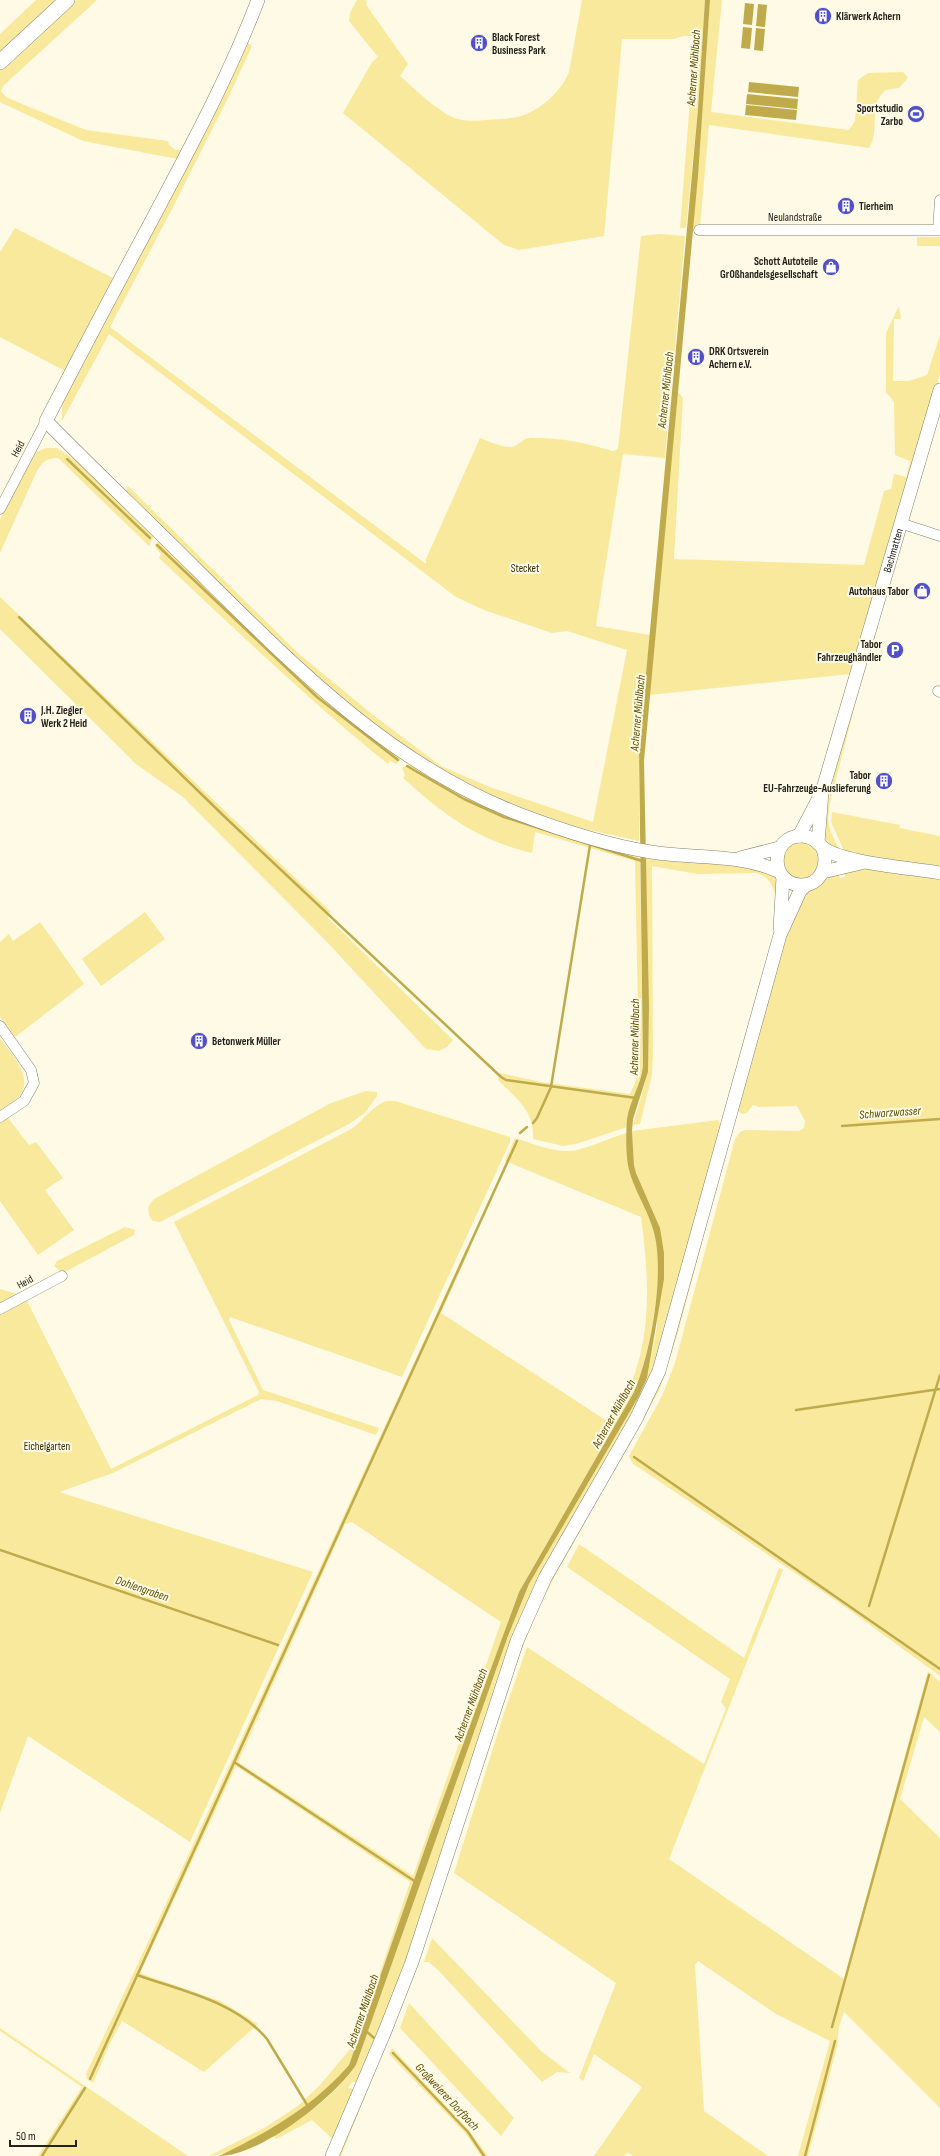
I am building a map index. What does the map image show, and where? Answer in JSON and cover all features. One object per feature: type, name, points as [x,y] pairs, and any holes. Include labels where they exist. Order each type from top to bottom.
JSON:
[{"type":"main road","points":[[0,62],[68,0]]},
{"type":"street","points":[[258,0],[244,36],[199,133],[100,316],[46,421],[234,606],[342,707],[382,739],[440,776],[470,793],[518,814],[561,829],[630,848],[653,853],[736,859],[781,874],[795,885],[806,885],[815,881],[823,872],[826,862],[820,846],[822,792]]},
{"type":"street","name":"Neulandstraße","points":[[699,230],[939,230],[940,200]]},
{"type":"street","name":"Bachmatten","points":[[822,792],[940,390]]},
{"type":"street","name":"Heid","points":[[0,508],[46,421]]},
{"type":"street","points":[[900,523],[940,536]]},
{"type":"street","points":[[799,836],[822,792]]},
{"type":"street","points":[[780,935],[781,874],[776,860],[780,848],[788,840],[799,836],[810,838],[820,846],[865,862],[940,873]]},
{"type":"street","points":[[736,859],[780,848]]},
{"type":"street","points":[[823,872],[865,862]]},
{"type":"street","points":[[331,2154],[386,2031],[412,1962],[517,1641],[546,1578],[636,1419],[659,1371],[780,935],[796,900],[806,885]]},
{"type":"street","points":[[0,1026],[32,1070],[34,1083],[24,1101],[0,1117]]},
{"type":"street","name":"Heid","points":[[0,1309],[62,1276]]},
{"type":"green space","points":[[36,0],[60,0],[0,56],[0,34]]},
{"type":"green space","points":[[77,0],[97,0],[3,86],[1,91],[6,97],[86,130],[168,141],[169,145],[176,150],[183,150],[178,159],[83,141],[0,102],[0,70]]},
{"type":"green space","points":[[357,0],[366,0],[367,6],[408,64],[400,76],[429,102],[448,115],[457,119],[472,121],[517,117],[533,111],[555,94],[561,87],[569,72],[582,0],[705,0],[698,109],[686,228],[680,228],[695,36],[683,36],[674,39],[622,39],[604,236],[519,250],[504,245],[343,113],[372,62],[378,57],[349,21],[350,13]]},
{"type":"green space","points":[[710,0],[722,0],[711,112],[849,130],[855,121],[858,80],[868,73],[903,72],[908,78],[899,88],[886,90],[880,96],[875,110],[874,133],[869,148],[709,125],[700,227],[693,227]]},
{"type":"green space","name":"Stecket","points":[[246,42],[252,46],[229,96],[110,327],[426,564],[426,559],[480,438],[507,447],[515,446],[526,439],[545,438],[583,443],[613,451],[618,449],[641,236],[659,234],[685,236],[665,458],[623,454],[596,626],[650,635],[639,750],[639,841],[580,828],[510,804],[445,775],[405,748],[342,699],[249,613],[125,492],[128,486],[299,654],[373,715],[441,766],[487,786],[593,822],[627,650],[567,631],[552,633],[484,610],[456,597],[109,334],[62,421],[62,404],[204,133],[235,71]]},
{"type":"green space","points":[[15,228],[115,279],[65,371],[0,337],[0,252]]},
{"type":"green space","points":[[917,237],[940,237],[940,246],[917,246]]},
{"type":"green space","points":[[899,306],[901,319],[894,319],[893,381],[909,381],[927,375],[940,335],[940,374],[850,674],[649,695],[678,392],[683,398],[674,559],[864,565],[884,491],[891,489],[894,474],[906,477],[910,461],[895,455],[894,402],[886,392],[886,333]]},
{"type":"green space","points":[[46,448],[57,448],[77,461],[154,535],[149,546],[58,458],[54,458],[47,460],[38,469],[0,553],[0,519],[36,452]]},
{"type":"green space","points":[[157,542],[162,543],[376,740],[401,758],[396,764],[390,761],[388,764],[358,740],[243,637],[159,558],[161,554],[155,547]]},
{"type":"green space","points":[[0,597],[330,911],[328,918],[453,1040],[447,1047],[439,1051],[426,1049],[328,943],[183,797],[136,764],[0,629]]},
{"type":"green space","points":[[865,666],[828,816],[829,826],[839,850],[827,844],[822,831],[840,748]]},
{"type":"green space","points":[[409,764],[467,798],[508,816],[640,858],[643,1066],[627,1127],[576,1144],[563,1146],[533,1139],[533,1129],[528,1113],[518,1099],[498,1080],[500,1073],[541,1082],[630,1094],[638,1075],[639,1060],[635,861],[535,832],[532,853],[512,848],[494,841],[447,815],[403,778],[405,775],[402,768]]},
{"type":"green space","points":[[832,812],[900,825],[899,828],[940,836],[940,868],[845,853],[831,822]]},
{"type":"green space","points":[[801,841],[811,844],[817,850],[820,860],[817,870],[811,876],[801,879],[791,876],[785,870],[782,860],[785,850],[791,844]]},
{"type":"green space","points":[[646,859],[737,864],[772,871],[779,881],[776,901],[774,891],[769,880],[757,873],[697,874],[652,866],[652,1075],[640,1124],[633,1125],[648,1072]]},
{"type":"green space","points":[[860,868],[884,869],[940,879],[940,1676],[844,1606],[633,1464],[629,1456],[662,1396],[675,1363],[735,1139],[740,1132],[745,1130],[799,1131],[804,1128],[805,1121],[797,1106],[759,1107],[753,1105],[747,1113],[742,1114],[735,1109],[778,955],[802,895],[837,872],[840,878],[845,877],[843,870]]},
{"type":"green space","points":[[145,912],[165,939],[101,986],[82,959]]},
{"type":"green space","points":[[40,922],[84,984],[15,1037],[0,1017],[0,942],[9,934],[13,941]]},
{"type":"green space","points":[[0,1038],[20,1066],[24,1082],[23,1090],[18,1098],[0,1110]]},
{"type":"green space","points":[[366,1091],[377,1092],[377,1096],[365,1113],[349,1124],[160,1222],[153,1221],[149,1216],[148,1207],[154,1199],[331,1103]]},
{"type":"green space","name":"Eichelgarten","points":[[386,1101],[395,1101],[510,1137],[510,1142],[402,1377],[230,1317],[229,1320],[263,1390],[379,1428],[376,1435],[277,1401],[261,1399],[113,1473],[59,1492],[313,1572],[190,1842],[28,1736],[0,1813],[0,1289],[20,1295],[26,1299],[111,1469],[258,1395],[259,1392],[174,1222],[353,1128],[373,1109]]},
{"type":"green space","points":[[8,1118],[29,1145],[36,1142],[63,1178],[45,1190],[74,1230],[38,1255],[0,1201],[0,1123]]},
{"type":"green space","points":[[718,1120],[721,1127],[648,1386],[547,1567],[402,1979],[358,2082],[352,2082],[348,2088],[355,2089],[334,2140],[312,2120],[276,2139],[273,2136],[308,2113],[329,2096],[356,2065],[508,1636],[529,1584],[639,1396],[647,1378],[657,1327],[660,1228],[636,1173],[634,1165],[632,1131]]},
{"type":"green space","points":[[731,1131],[678,1333],[659,1391],[556,1574],[537,1612],[517,1660],[409,1988],[341,2156],[334,2156],[351,2118],[534,1610],[633,1431]]},
{"type":"green space","points":[[627,1133],[627,1156],[629,1169],[653,1228],[658,1253],[657,1293],[654,1315],[645,1358],[634,1392],[519,1592],[429,1837],[349,2065],[325,2091],[284,2122],[251,2142],[221,2154],[209,2156],[266,2127],[299,2105],[320,2085],[351,2048],[366,2015],[410,1882],[236,1766],[141,1971],[142,1974],[220,2001],[258,2024],[204,2072],[122,2021],[111,2041],[93,2083],[87,2079],[86,2074],[163,1910],[467,1247],[470,1249],[441,1313],[610,1423],[633,1379],[644,1334],[647,1276],[641,1217],[505,1161],[515,1138],[545,1148],[572,1151]],"holes":[[[352,1522],[501,1622],[413,1876],[238,1762],[345,1524]]]},
{"type":"green space","points":[[125,1227],[135,1230],[134,1235],[63,1273],[54,1266],[57,1261]]},
{"type":"green space","points":[[579,1544],[744,1658],[779,1568],[783,1570],[669,1859],[844,1979],[928,1671],[940,1682],[940,1732],[924,1717],[900,1799],[940,1838],[940,2108],[844,2012],[839,2027],[837,2047],[808,2156],[798,2156],[830,2041],[776,2014],[698,1961],[695,1965],[704,2111],[768,2156],[633,2156],[628,2152],[624,2156],[594,2156],[642,2087],[594,2054],[583,2081],[579,2078],[616,1983],[454,1873],[505,1710],[527,1647],[704,1764],[726,1708],[721,1702],[730,1679],[567,1567]]},
{"type":"green space","points":[[432,1938],[541,2051],[570,2073],[557,2072],[542,2082],[438,1970],[429,1962],[424,1962]]},
{"type":"green space","points":[[409,2003],[514,2118],[501,2136],[400,2028]]},
{"type":"green space","points":[[0,2028],[188,2156],[38,2156],[82,2087],[0,2031]]},
{"type":"green space","points":[[392,2048],[467,2128],[488,2156],[481,2156],[466,2134],[389,2054]]},
{"type":"shaded area","points":[[705,0],[710,0],[698,176],[644,761],[649,1005],[648,1072],[633,1119],[632,1131],[634,1165],[636,1173],[660,1228],[664,1253],[664,1279],[647,1378],[639,1396],[529,1584],[508,1636],[356,2065],[331,2093],[295,2123],[275,2136],[255,2146],[236,2153],[219,2156],[255,2138],[305,2106],[320,2094],[349,2065],[429,1837],[519,1592],[634,1392],[646,1356],[651,1334],[657,1288],[657,1246],[650,1220],[634,1185],[628,1167],[626,1144],[628,1112],[640,1080],[643,1066],[639,750],[698,109]]},
{"type":"shaded area","points":[[745,3],[754,4],[752,25],[743,24]]},
{"type":"shaded area","points":[[758,4],[767,5],[765,27],[756,26]]},
{"type":"shaded area","points":[[743,27],[752,28],[750,49],[741,48]]},
{"type":"shaded area","points":[[756,28],[765,29],[763,51],[754,50]]},
{"type":"shaded area","points":[[749,82],[799,87],[798,97],[748,92]]},
{"type":"shaded area","points":[[747,94],[798,99],[797,109],[746,104]]},
{"type":"shaded area","points":[[746,105],[797,110],[796,120],[745,115]]},
{"type":"waterway","points":[[67,459],[150,538]]},
{"type":"waterway","points":[[157,545],[317,697],[398,760]]},
{"type":"waterway","points":[[19,617],[228,820],[501,1077],[506,1080],[636,1098]]},
{"type":"waterway","points":[[407,766],[464,799],[504,817],[642,861]]},
{"type":"waterway","points":[[533,1123],[537,1118],[551,1087],[590,845]]},
{"type":"waterway","name":"Schwarzwasser","points":[[842,1126],[940,1119]]},
{"type":"waterway","points":[[520,1133],[527,1127]]},
{"type":"waterway","points":[[90,2079],[517,1141]]},
{"type":"waterway","points":[[869,1606],[940,1375]]},
{"type":"waterway","points":[[796,1410],[940,1389]]},
{"type":"waterway","points":[[634,1457],[940,1669]]},
{"type":"waterway","name":"Dohlengraben","points":[[0,1550],[278,1645]]},
{"type":"waterway","points":[[832,2027],[929,1675]]},
{"type":"waterway","points":[[234,1762],[416,1882]]},
{"type":"waterway","points":[[137,1975],[189,1992],[224,2006],[240,2015],[267,2039],[309,2108]]},
{"type":"waterway","name":"Großweierer Dorfbach","points":[[366,2031],[374,2038]]},
{"type":"waterway","points":[[805,2156],[835,2041]]},
{"type":"waterway","name":"Großweierer Dorfbach","points":[[393,2053],[468,2132],[484,2156]]},
{"type":"waterway","points":[[42,2156],[85,2088]]},
{"type":"place","name":"Klärwerk Achern","points":[[823,16]]},
{"type":"place","name":"Black Forest Business Park","points":[[479,43]]},
{"type":"place","name":"Sportstudio Zarbo","points":[[916,114]]},
{"type":"place","name":"Tierheim","points":[[846,206]]},
{"type":"place","name":"Schott Autoteile Gr0ßhandelsgesellschaft","points":[[831,267]]},
{"type":"place","name":"DRK Ortsverein Achern e.V.","points":[[696,357]]},
{"type":"place","name":"Autohaus Tabor","points":[[922,591]]},
{"type":"place","name":"Tabor Fahrzeughändler","points":[[895,650]]},
{"type":"place","name":"J.H. Ziegler Werk 2 Heid","points":[[28,716]]},
{"type":"place","name":"Tabor EU-Fahrzeuge-Auslieferung","points":[[884,781]]},
{"type":"place","name":"Betonwerk Müller","points":[[199,1041]]},
{"type":"water label","name":"Acherner Mühlbach","points":[[694,68]]},
{"type":"water label","name":"Acherner Mühlbach","points":[[666,390]]},
{"type":"water label","name":"Acherner Mühlbach","points":[[638,713]]},
{"type":"water label","name":"Acherner Mühlbach","points":[[635,1037]]},
{"type":"water label","name":"Acherner Mühlbach","points":[[614,1414]]},
{"type":"water label","name":"Acherner Mühlbach","points":[[471,1705]]},
{"type":"water label","name":"Acherner Mühlbach","points":[[363,2011]]}]
